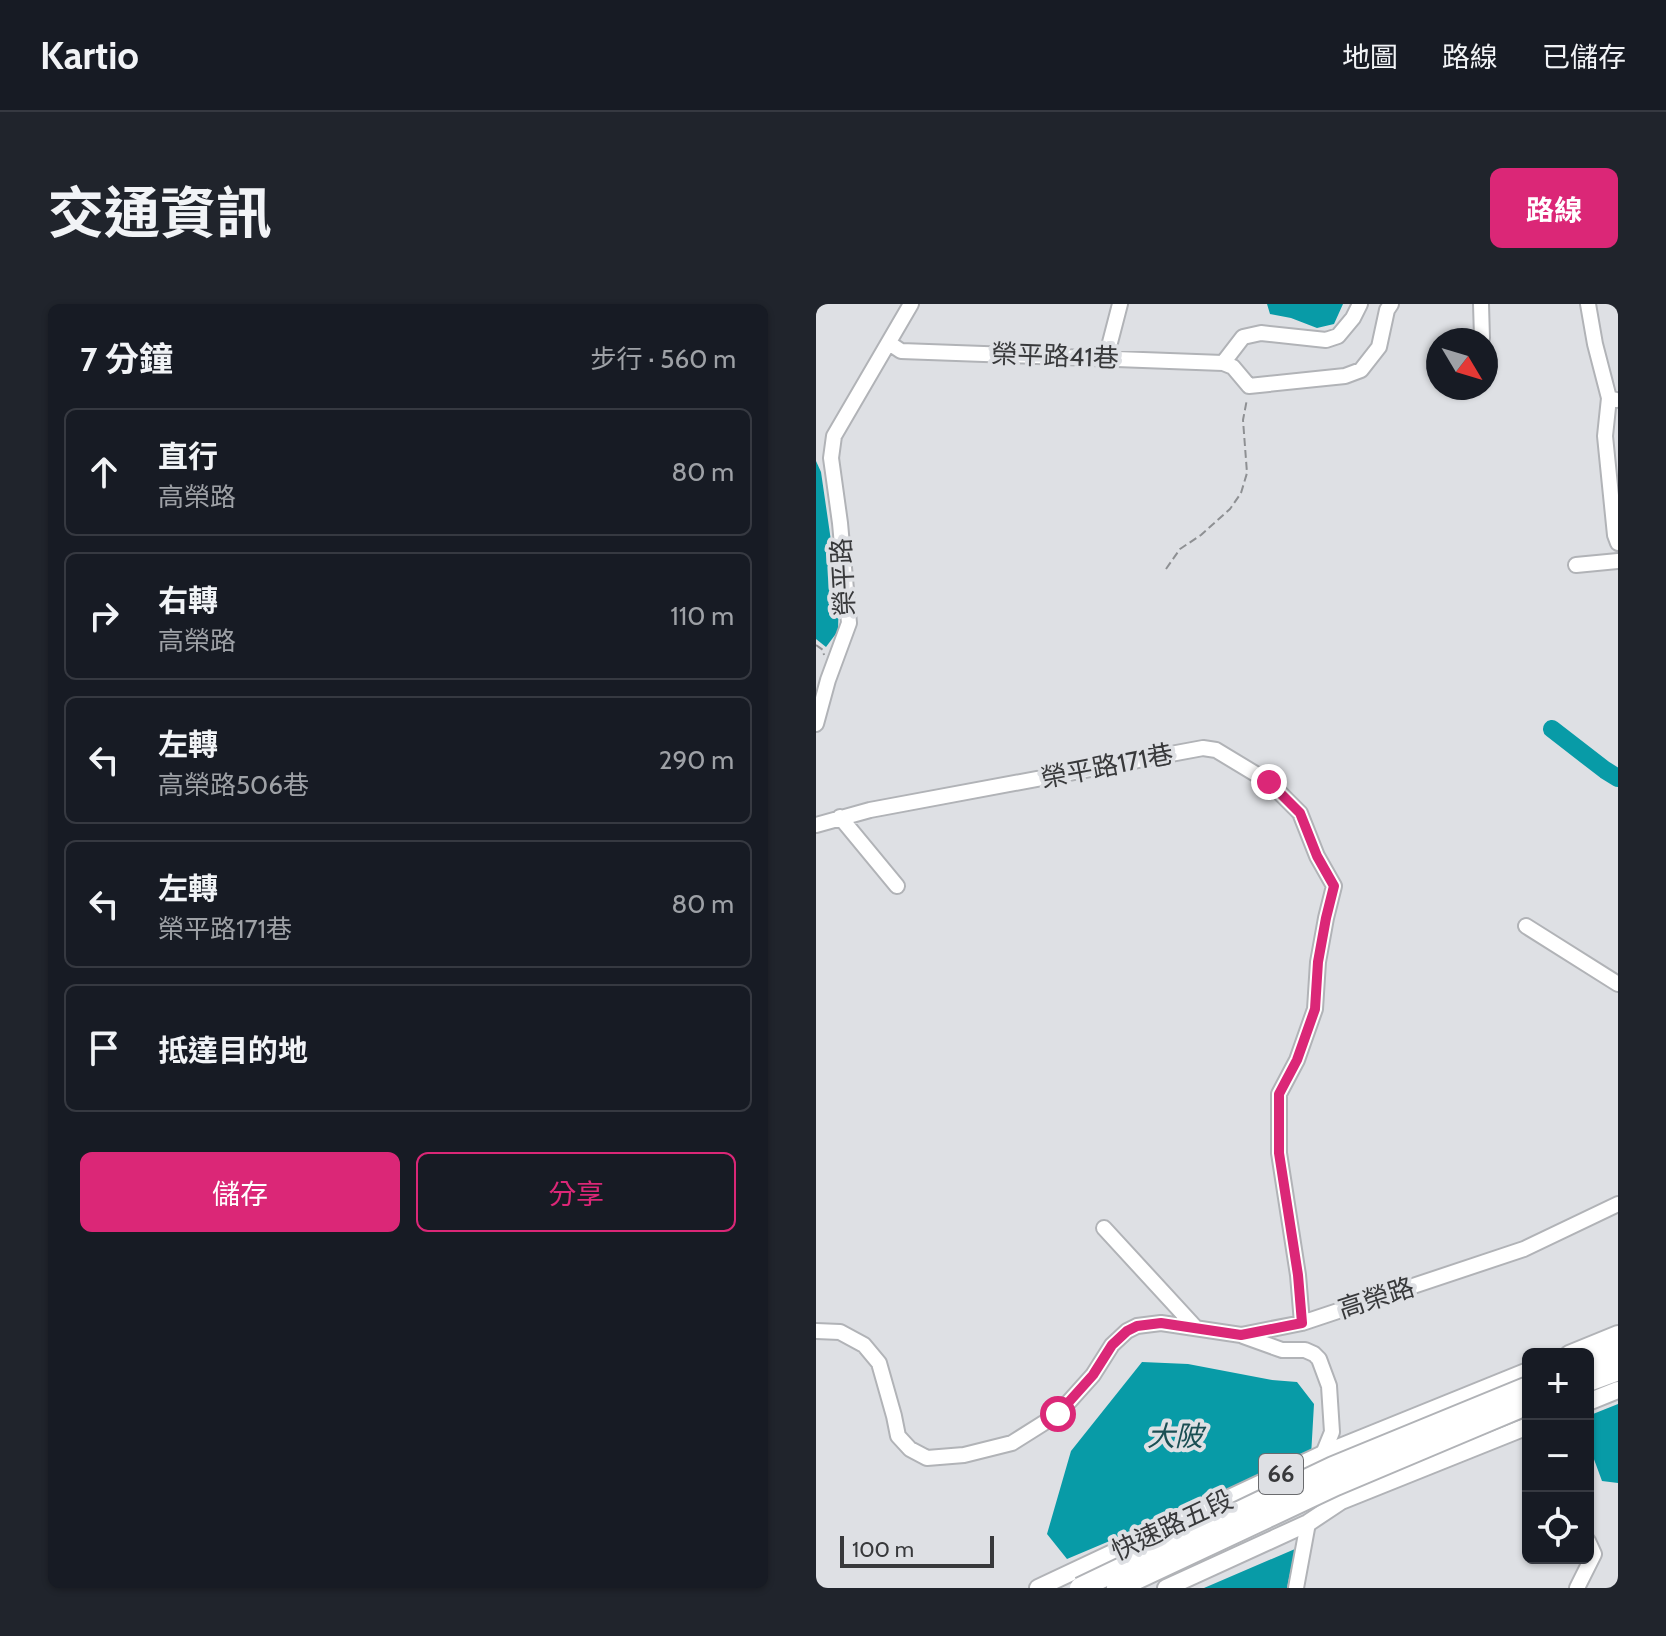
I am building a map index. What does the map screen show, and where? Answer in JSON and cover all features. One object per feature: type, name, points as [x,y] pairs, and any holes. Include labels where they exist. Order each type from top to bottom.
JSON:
[{"type":"highway","points":[[1594,1362],[1618,1352]]},
{"type":"highway","points":[[1594,1379],[1618,1370]]},
{"type":"highway","name":"66","points":[[1080,1588],[1333,1467],[1522,1389]]},
{"type":"highway","name":"66","points":[[1117,1588],[1336,1485],[1522,1407]]},
{"type":"main road","points":[[1584,1348],[1618,1334]]},
{"type":"main road","name":"快速路五段","points":[[1038,1588],[1323,1454],[1522,1373]]},
{"type":"main road","points":[[1594,1400],[1618,1390]]},
{"type":"main road","name":"快速路五段","points":[[1166,1588],[1308,1523],[1341,1501],[1522,1428]]},
{"type":"street","name":"榮平路","points":[[816,724],[849,623],[831,458],[834,436],[911,304]]},
{"type":"street","points":[[1106,358],[1120,304]]},
{"type":"street","points":[[1360,304],[1338,336],[1326,340],[1261,333],[1243,337],[1223,363],[1233,367],[1249,386],[1345,376],[1361,370],[1379,347],[1391,304]]},
{"type":"street","points":[[1481,304],[1482,328]]},
{"type":"street","points":[[1588,304],[1595,344],[1613,400],[1605,436],[1618,543]]},
{"type":"street","name":"榮平路41巷","points":[[889,343],[901,351],[1223,363]]},
{"type":"street","points":[[1576,565],[1618,561]]},
{"type":"street","name":"榮平路171巷","points":[[816,825],[870,810],[1203,748],[1216,750],[1269,782],[1300,813],[1317,856],[1334,886],[1318,962],[1315,1009],[1297,1060],[1279,1094],[1279,1153],[1298,1275],[1302,1323]]},
{"type":"street","points":[[840,817],[897,886]]},
{"type":"street","points":[[1526,926],[1618,984]]},
{"type":"street","name":"高榮路","points":[[816,1331],[840,1332],[864,1345],[879,1363],[898,1436],[910,1449],[927,1458],[964,1455],[1012,1443],[1058,1414],[1093,1375],[1112,1345],[1137,1326],[1161,1323],[1241,1335],[1302,1323],[1524,1249],[1618,1204]]},
{"type":"street","points":[[1104,1228],[1196,1328]]},
{"type":"street","points":[[1241,1335],[1282,1350],[1305,1350],[1319,1359],[1329,1386],[1332,1432],[1323,1454]]},
{"type":"street","points":[[1296,1588],[1308,1523]]},
{"type":"street","points":[[1577,1588],[1589,1564]]},
{"type":"path","points":[[1166,569],[1180,549],[1230,509],[1241,493],[1247,473],[1243,420],[1249,386]]},
{"type":"water","points":[[1267,304],[1343,304],[1334,324],[1317,328],[1270,314]]},
{"type":"water","points":[[816,461],[821,472],[839,596],[838,631],[826,647],[816,639]]},
{"type":"water","name":"大陂","points":[[1142,1362],[1188,1364],[1297,1382],[1314,1404],[1311,1456],[1067,1559],[1047,1534],[1071,1451]]},
{"type":"water","points":[[1618,1404],[1618,1483],[1602,1481],[1594,1459],[1594,1414]]},
{"type":"water","points":[[1295,1549],[1287,1588],[1204,1588]]},
{"type":"waterway","points":[[1552,729],[1618,778]]},
{"type":"route","points":[[1058,1414],[1093,1375],[1112,1345],[1137,1326],[1161,1323],[1241,1335],[1302,1323],[1298,1275],[1279,1153],[1279,1094],[1297,1060],[1315,1009],[1318,962],[1334,886],[1317,856],[1300,813],[1269,782]]}]
